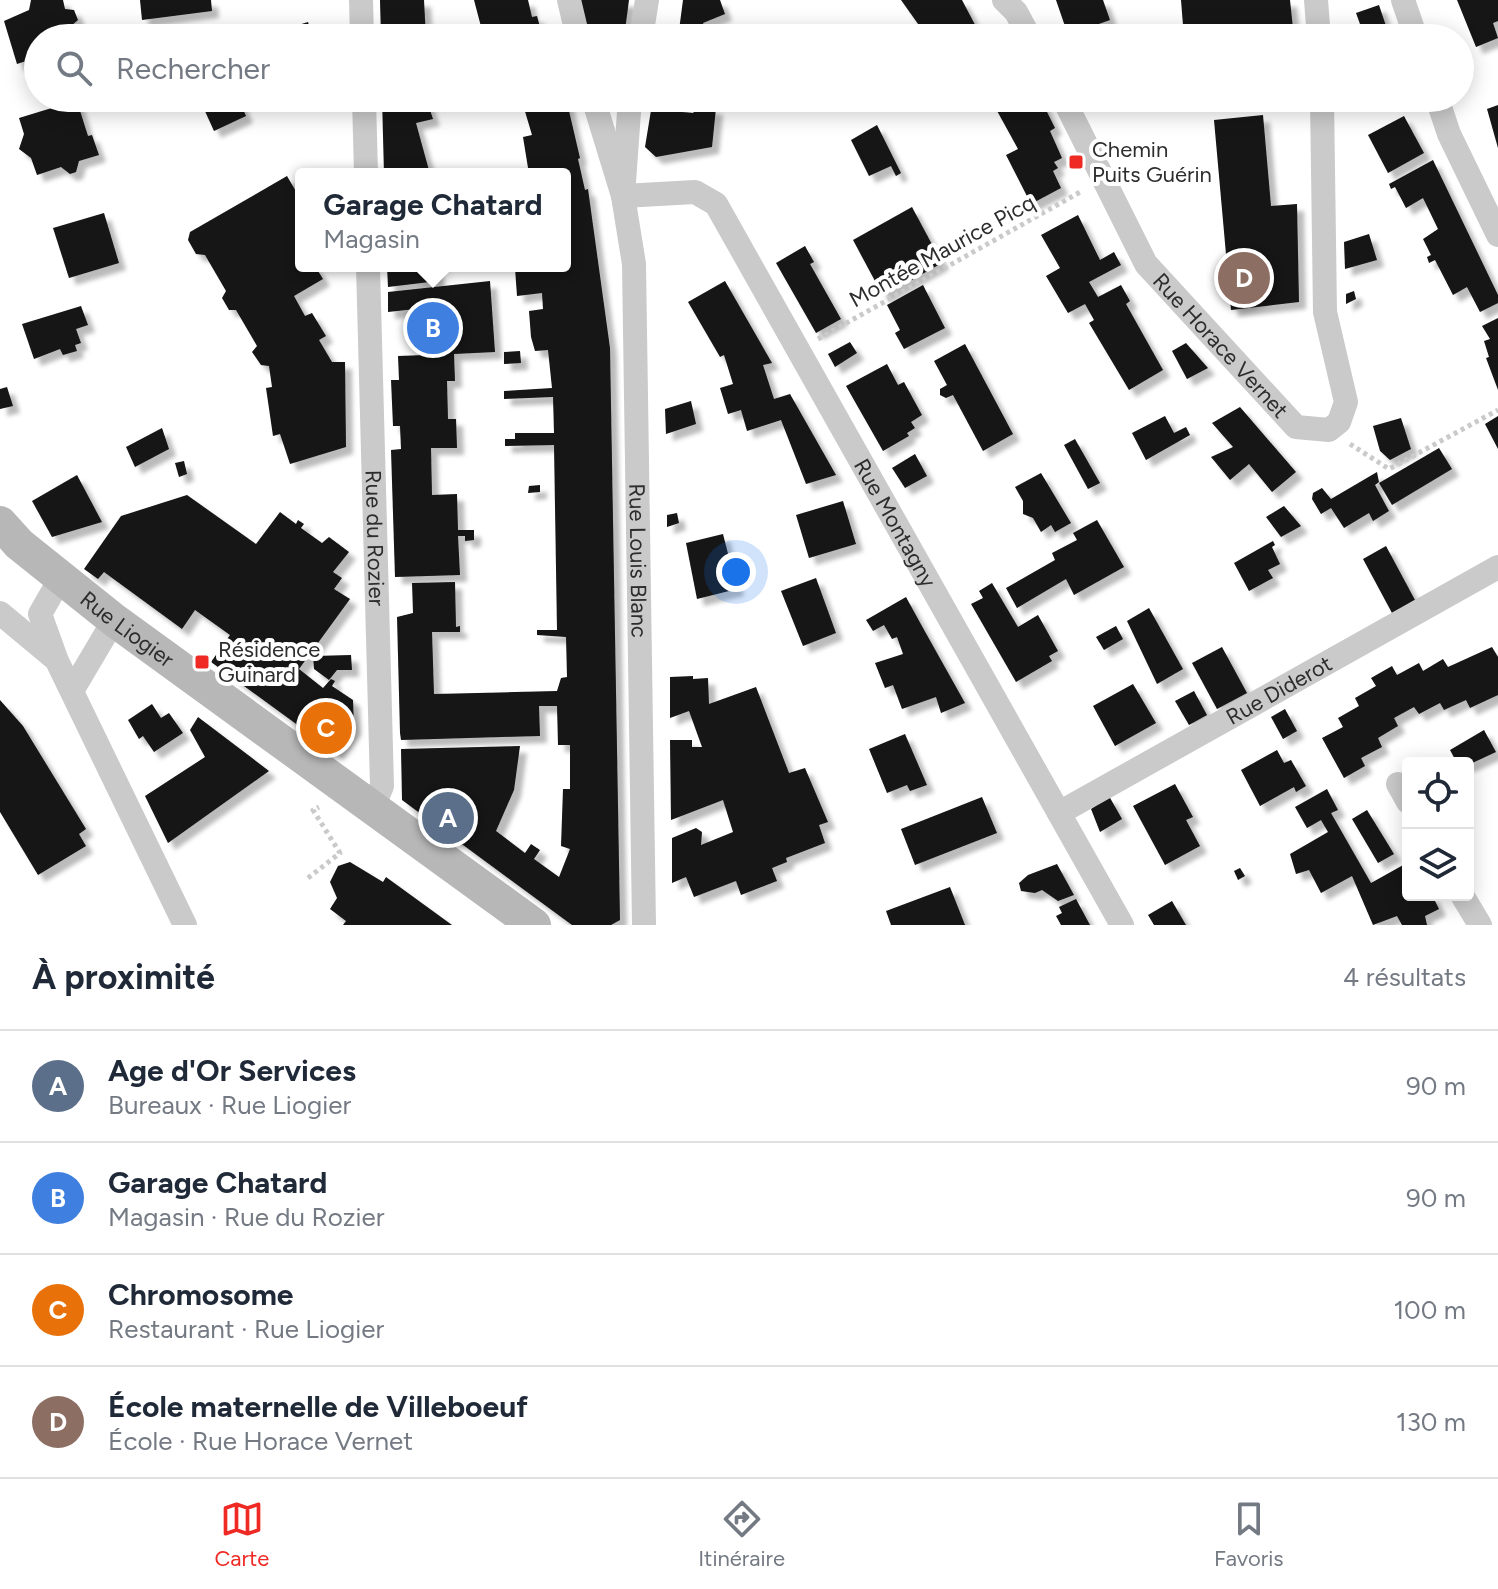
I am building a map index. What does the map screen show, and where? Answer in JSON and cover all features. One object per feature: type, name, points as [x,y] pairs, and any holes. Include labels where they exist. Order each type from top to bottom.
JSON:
[{"type":"street","points":[[361,0],[362,24]]},
{"type":"street","points":[[569,0],[575,24]]},
{"type":"street","points":[[643,24],[647,0]]},
{"type":"street","points":[[1316,0],[1318,24]]},
{"type":"street","points":[[1403,0],[1411,24]]},
{"type":"street","points":[[1007,1],[1021,24]]},
{"type":"street","points":[[364,112],[366,168]]},
{"type":"street","points":[[597,112],[623,196]]},
{"type":"street","points":[[623,196],[629,112]]},
{"type":"street","name":"Rue Horace Vernet","points":[[1070,112],[1146,264],[1296,427],[1329,430]]},
{"type":"street","points":[[1322,112],[1325,312],[1346,402],[1339,422],[1329,430]]},
{"type":"street","points":[[1442,112],[1449,134],[1498,235]]},
{"type":"street","name":"Rue Montagny","points":[[623,196],[695,192],[716,204],[1122,925]]},
{"type":"street","name":"Rue Louis Blanc","points":[[623,196],[634,264],[644,925]]},
{"type":"street","name":"Rue du Rozier","points":[[368,272],[382,786],[373,807]]},
{"type":"street","name":"Rue Liogier","points":[[0,523],[60,579],[114,620],[534,925]]},
{"type":"street","name":"Rue Diderot","points":[[1059,813],[1498,567]]},
{"type":"street","points":[[60,579],[40,614],[57,661],[185,925]]},
{"type":"street","points":[[0,613],[57,661]]},
{"type":"street","points":[[72,691],[114,620]]},
{"type":"street","points":[[1466,901],[1480,925]]},
{"type":"path","name":"Montée Maurice Picq","points":[[797,352],[1104,179]]},
{"type":"path","points":[[1329,430],[1389,469],[1498,410]]},
{"type":"path","points":[[308,878],[340,853],[313,810]]},
{"type":"building","points":[[31,0],[63,0],[65,9],[74,10],[78,20],[73,24],[24,24],[24,62],[17,64],[4,21],[29,10]]},
{"type":"building","points":[[140,0],[211,0],[212,11],[142,20]]},
{"type":"building","points":[[380,0],[424,0],[425,24],[381,24]]},
{"type":"building","points":[[474,0],[528,0],[532,17],[537,16],[539,24],[480,24]]},
{"type":"building","points":[[580,0],[629,0],[626,24],[586,24]]},
{"type":"building","points":[[683,0],[720,0],[725,14],[703,24],[680,24]]},
{"type":"building","points":[[901,0],[962,0],[975,24],[918,24]]},
{"type":"building","points":[[1056,0],[1103,0],[1110,20],[1099,24],[1064,24]]},
{"type":"building","points":[[1181,0],[1290,0],[1293,24],[1183,24]]},
{"type":"building","points":[[1457,0],[1498,0],[1498,21],[1493,23],[1498,38],[1476,47],[1474,24],[1467,24]]},
{"type":"building","points":[[1379,5],[1385,24],[1360,24],[1356,13]]},
{"type":"building","points":[[1498,105],[1498,148],[1487,109]]},
{"type":"building","points":[[39,112],[80,112],[88,136],[92,135],[99,155],[79,161],[76,172],[70,174],[61,167],[37,175],[31,158],[19,149],[24,134],[19,118]]},
{"type":"building","points":[[205,112],[244,112],[246,116],[214,131]]},
{"type":"building","points":[[382,112],[431,112],[433,119],[416,123],[428,168],[384,168]]},
{"type":"building","points":[[525,112],[569,112],[585,190],[588,189],[610,348],[620,920],[611,925],[572,925],[402,800],[401,749],[520,746],[514,790],[496,831],[525,853],[531,844],[540,850],[534,859],[559,877],[570,849],[561,846],[563,789],[570,789],[570,745],[558,745],[557,706],[539,706],[540,736],[401,740],[400,733],[397,617],[413,613],[412,583],[455,582],[456,627],[460,626],[460,632],[432,632],[434,694],[557,691],[561,678],[567,677],[566,637],[537,635],[537,630],[557,630],[554,445],[505,446],[505,439],[515,439],[515,433],[554,433],[553,397],[504,399],[504,391],[552,388],[548,350],[535,351],[531,337],[529,311],[543,309],[542,293],[517,296],[515,272],[571,272],[571,168],[528,168],[523,137],[532,135]]},
{"type":"building","points":[[651,112],[716,112],[712,147],[656,157],[645,147]]},
{"type":"building","points":[[998,112],[1047,112],[1055,128],[1050,131],[1062,158],[1054,162],[1058,168],[1053,171],[1061,188],[1031,204],[1006,155],[1018,149]]},
{"type":"building","points":[[1263,115],[1271,206],[1297,204],[1299,302],[1231,310],[1214,120]]},
{"type":"building","points":[[1404,116],[1424,153],[1388,173],[1368,135]]},
{"type":"building","points":[[877,125],[901,173],[896,176],[891,166],[869,176],[851,140]]},
{"type":"building","points":[[1433,160],[1498,295],[1498,303],[1480,312],[1467,287],[1453,295],[1435,260],[1429,263],[1427,257],[1431,255],[1423,239],[1438,229],[1423,198],[1406,208],[1395,187],[1391,189],[1389,184]]},
{"type":"building","points":[[287,176],[295,190],[295,272],[319,272],[323,279],[294,296],[305,316],[312,313],[326,336],[319,340],[332,362],[345,362],[346,447],[290,464],[280,434],[273,436],[266,388],[272,387],[269,366],[261,365],[252,352],[257,346],[236,310],[229,310],[222,298],[226,291],[205,255],[196,254],[188,240],[190,232]]},
{"type":"building","points":[[912,207],[942,263],[883,296],[853,240]]},
{"type":"building","points":[[104,213],[119,263],[69,278],[53,228]]},
{"type":"building","points":[[1078,215],[1100,260],[1114,252],[1121,265],[1089,282],[1098,297],[1121,285],[1130,301],[1126,304],[1163,370],[1129,390],[1089,323],[1094,320],[1085,304],[1068,313],[1046,276],[1060,268],[1041,235]]},
{"type":"building","points":[[1369,234],[1377,260],[1345,269],[1344,242]]},
{"type":"building","points":[[805,246],[814,262],[810,264],[841,319],[816,333],[776,263]]},
{"type":"building","points":[[387,272],[437,272],[438,281],[388,287]]},
{"type":"building","points":[[490,281],[495,352],[454,354],[455,381],[447,381],[448,419],[456,419],[457,448],[431,448],[432,495],[457,494],[458,530],[474,530],[474,540],[465,541],[465,536],[458,536],[460,575],[395,577],[391,450],[401,449],[400,426],[393,426],[391,380],[399,380],[398,356],[426,355],[424,308],[388,312],[388,292]]},
{"type":"building","points":[[725,281],[772,363],[763,365],[774,399],[790,394],[836,475],[806,484],[781,420],[747,431],[741,410],[728,414],[720,388],[733,384],[724,355],[720,357],[688,302]]},
{"type":"building","points":[[923,285],[945,328],[904,349],[895,333],[900,330],[887,305]]},
{"type":"building","points":[[1354,291],[1356,299],[1346,304],[1346,294]]},
{"type":"building","points":[[81,306],[88,325],[76,329],[81,343],[75,345],[77,351],[63,355],[60,349],[34,359],[22,324]]},
{"type":"building","points":[[1498,318],[1498,390],[1486,358],[1489,357],[1484,341],[1490,339],[1482,326]]},
{"type":"building","points":[[850,342],[857,353],[835,367],[828,354]]},
{"type":"building","points":[[1186,343],[1208,368],[1187,379],[1172,351]]},
{"type":"building","points":[[965,344],[1013,434],[983,451],[953,395],[946,398],[940,395],[940,389],[947,385],[934,361]]},
{"type":"building","points":[[520,351],[521,363],[504,364],[504,352]]},
{"type":"building","points":[[887,364],[898,385],[904,382],[922,415],[911,422],[915,428],[907,433],[909,436],[883,451],[846,386]]},
{"type":"building","points":[[7,387],[13,406],[0,409],[0,389]]},
{"type":"building","points":[[691,401],[696,424],[666,434],[665,409]]},
{"type":"building","points":[[1240,407],[1296,472],[1272,492],[1249,464],[1230,480],[1211,457],[1233,447],[1212,423]]},
{"type":"building","points":[[1165,416],[1174,433],[1186,427],[1190,435],[1146,460],[1132,433]]},
{"type":"building","points":[[1498,416],[1498,449],[1485,424]]},
{"type":"building","points":[[1401,418],[1411,449],[1390,460],[1380,451],[1373,426]]},
{"type":"building","points":[[162,428],[169,449],[135,467],[126,447]]},
{"type":"building","points":[[1075,439],[1100,483],[1088,489],[1064,445]]},
{"type":"building","points":[[1439,448],[1452,469],[1392,505],[1379,483]]},
{"type":"building","points":[[915,454],[927,476],[905,488],[892,468]]},
{"type":"building","points":[[184,461],[187,474],[179,477],[175,463]]},
{"type":"building","points":[[1377,472],[1379,482],[1375,485],[1389,511],[1373,521],[1369,513],[1344,528],[1331,508],[1321,514],[1312,499],[1313,493],[1322,488],[1331,499]]},
{"type":"building","points":[[1041,473],[1071,523],[1055,532],[1051,525],[1041,532],[1033,518],[1023,514],[1023,501],[1015,487]]},
{"type":"building","points":[[77,475],[102,522],[52,537],[32,501]]},
{"type":"building","points":[[540,485],[540,492],[528,493],[529,486]]},
{"type":"building","points":[[187,495],[256,544],[280,512],[296,524],[298,520],[304,524],[301,528],[322,543],[329,537],[349,552],[333,572],[342,578],[334,589],[350,599],[299,669],[323,688],[331,679],[335,681],[332,686],[353,700],[354,728],[336,753],[211,662],[230,635],[195,610],[182,629],[104,572],[98,579],[84,569],[121,516]]},
{"type":"building","points":[[843,501],[856,544],[809,558],[796,515]]},
{"type":"building","points":[[1284,506],[1301,526],[1281,537],[1266,517]]},
{"type":"building","points":[[677,513],[679,523],[667,527],[667,515]]},
{"type":"building","points":[[1097,520],[1124,567],[1074,595],[1066,579],[1017,608],[1006,588],[1055,560],[1052,553],[1077,540],[1073,533]]},
{"type":"building","points":[[723,534],[737,589],[697,599],[686,543]]},
{"type":"building","points":[[1273,541],[1275,545],[1272,547],[1280,564],[1268,570],[1273,578],[1249,591],[1234,563]]},
{"type":"building","points":[[1386,546],[1415,600],[1392,613],[1363,559]]},
{"type":"building","points":[[816,578],[836,633],[803,646],[781,591]]},
{"type":"building","points":[[992,583],[1018,627],[1038,615],[1058,651],[1049,656],[1052,661],[1016,682],[971,604],[983,598],[979,591]]},
{"type":"building","points":[[906,597],[965,703],[941,713],[936,697],[902,709],[893,685],[885,688],[875,663],[903,654],[897,637],[892,639],[884,625],[873,631],[866,620]]},
{"type":"building","points":[[1149,608],[1183,669],[1157,684],[1127,621]]},
{"type":"building","points":[[1116,626],[1123,639],[1104,650],[1096,637]]},
{"type":"building","points":[[1222,647],[1247,693],[1217,709],[1192,663]]},
{"type":"building","points":[[1492,647],[1498,657],[1498,695],[1470,708],[1466,700],[1444,710],[1440,703],[1419,714],[1414,707],[1394,718],[1398,726],[1378,738],[1382,747],[1361,758],[1365,766],[1344,778],[1322,738],[1343,727],[1338,718],[1359,706],[1355,698],[1376,686],[1371,678],[1392,666],[1397,675],[1419,663],[1423,671],[1443,659],[1448,667]]},
{"type":"building","points":[[351,655],[352,670],[337,670],[329,680],[314,669],[313,656]]},
{"type":"building","points":[[693,676],[693,679],[708,678],[709,704],[756,687],[789,773],[805,768],[828,822],[819,825],[825,843],[786,858],[787,862],[772,868],[777,881],[741,895],[736,881],[694,897],[686,877],[672,883],[672,838],[696,828],[702,832],[701,845],[733,832],[723,800],[671,820],[670,740],[692,740],[692,747],[702,747],[689,711],[670,718],[670,677]]},
{"type":"building","points":[[1133,684],[1156,723],[1115,746],[1093,706]]},
{"type":"building","points":[[1194,691],[1207,715],[1189,725],[1175,701]]},
{"type":"building","points":[[0,700],[23,726],[86,829],[79,834],[86,846],[38,875],[0,812]]},
{"type":"building","points":[[152,704],[161,718],[169,713],[183,733],[154,752],[143,736],[139,739],[128,720]]},
{"type":"building","points":[[1285,709],[1297,731],[1283,739],[1271,717]]},
{"type":"building","points":[[198,717],[269,771],[168,843],[145,796],[205,757],[190,730]]},
{"type":"building","points":[[1484,730],[1496,752],[1474,762],[1474,757],[1454,757],[1450,750]]},
{"type":"building","points":[[905,734],[927,785],[910,791],[907,785],[887,793],[869,749]]},
{"type":"building","points":[[1277,750],[1284,763],[1291,760],[1306,786],[1296,792],[1294,787],[1260,806],[1241,770]]},
{"type":"building","points":[[1175,784],[1193,817],[1186,820],[1200,846],[1165,865],[1133,806]]},
{"type":"building","points":[[1327,789],[1338,810],[1331,813],[1371,883],[1402,866],[1402,901],[1435,901],[1439,909],[1425,916],[1427,925],[1402,925],[1397,916],[1373,925],[1352,876],[1321,893],[1309,870],[1296,874],[1290,854],[1328,832],[1321,820],[1307,828],[1295,807]]},
{"type":"building","points":[[1109,796],[1122,819],[1100,832],[1091,809]]},
{"type":"building","points":[[982,797],[997,833],[915,865],[901,829]]},
{"type":"building","points":[[1367,810],[1394,854],[1378,863],[1352,819]]},
{"type":"building","points":[[350,862],[383,882],[386,877],[452,925],[343,925],[346,921],[330,909],[337,898],[330,882],[338,866]]},
{"type":"building","points":[[1057,864],[1074,895],[1058,901],[1042,890],[1035,893],[1021,891],[1019,883],[1028,875]]},
{"type":"building","points":[[1240,868],[1245,876],[1238,880],[1234,871]]},
{"type":"building","points":[[950,887],[965,925],[891,925],[886,911]]},
{"type":"building","points":[[1076,899],[1090,925],[1061,925],[1056,916],[1062,913],[1059,907]]},
{"type":"building","points":[[1172,901],[1186,925],[1154,925],[1148,915]]},
{"type":"place","name":"Chemin Puits Guérin","points":[[1076,162]]},
{"type":"place","name":"École maternelle de Villeboeuf","points":[[1244,278]]},
{"type":"place","name":"Garage Chatard","points":[[433,328]]},
{"type":"place","name":"Résidence Guinard","points":[[202,662]]},
{"type":"place","name":"Chromosome","points":[[326,728]]},
{"type":"place","name":"Age d'Or Services","points":[[448,818]]}]
